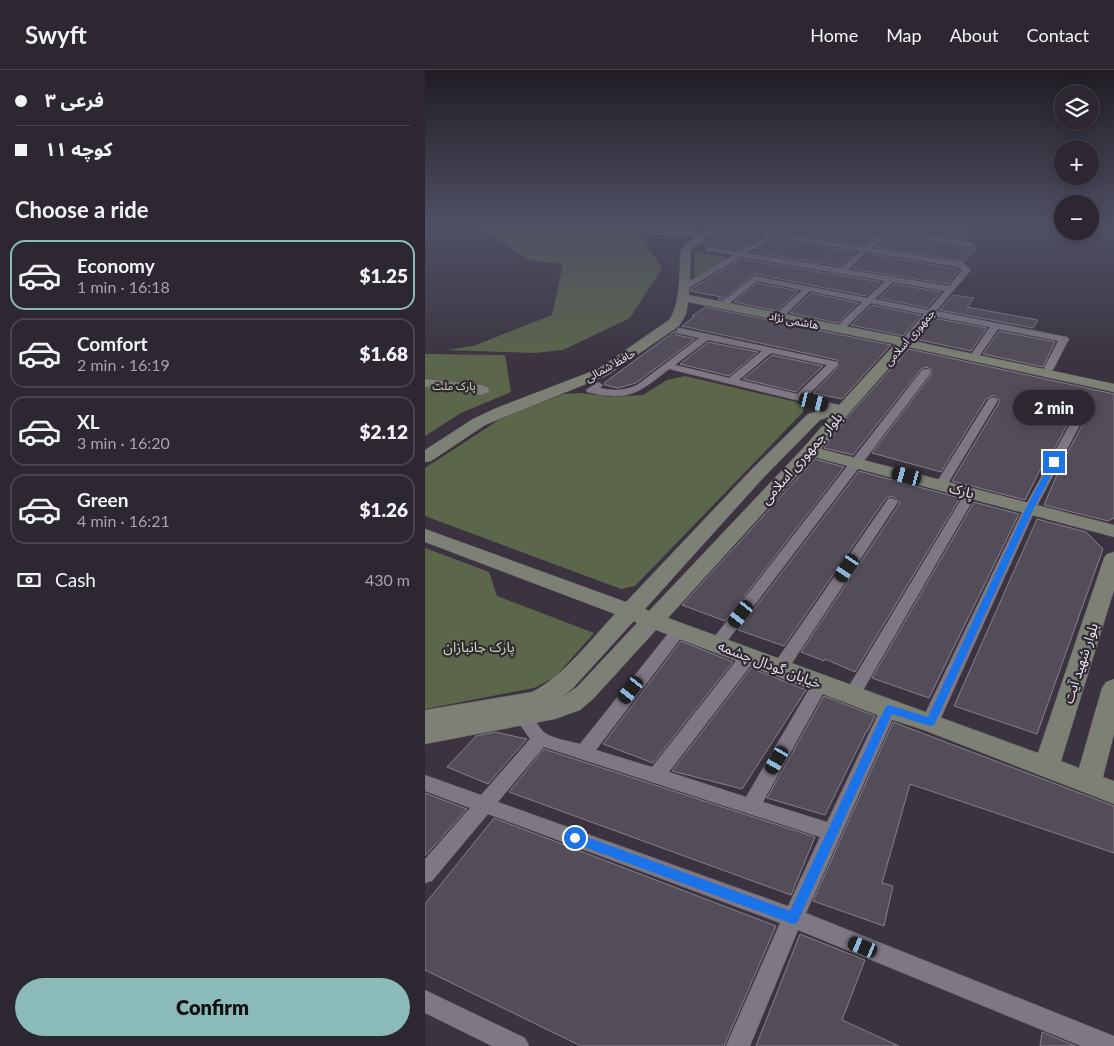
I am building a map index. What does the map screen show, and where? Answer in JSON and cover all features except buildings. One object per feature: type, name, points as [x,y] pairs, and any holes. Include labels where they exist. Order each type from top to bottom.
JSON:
[{"type":"main road","name":"حافظ شمالی","points":[[425,445],[468,418],[490,407],[593,368],[653,329],[667,313],[673,271]]},
{"type":"main road","name":"حافظ شمالی","points":[[425,457],[479,422],[584,380],[619,363],[674,323],[680,314],[684,271]]},
{"type":"main road","name":"هاشمی نژاد","points":[[683,292],[722,305],[905,342],[924,348],[1114,388]]},
{"type":"main road","name":"هاشمی نژاد","points":[[905,342],[929,343],[1114,381]]},
{"type":"main road","name":"جمهوری اسلامی","points":[[844,409],[905,342]]},
{"type":"main road","points":[[425,383],[482,390]]},
{"type":"main road","name":"بلوار جمهوری اسلامی","points":[[425,734],[555,710],[585,694],[810,451],[844,409]]},
{"type":"main road","name":"بلوار جمهوری اسلامی","points":[[425,720],[535,700],[547,695],[565,682],[757,473],[814,417],[833,410],[844,409]]},
{"type":"main road","name":"پارک","points":[[810,451],[1114,531]]},
{"type":"main road","name":"خیابان گودال چشمه","points":[[425,535],[889,709],[930,722],[1114,793]]},
{"type":"main road","name":"بلوار شهید آیت","points":[[1046,768],[1114,558]]},
{"type":"main road","points":[[1088,783],[1114,688]]},
{"type":"street","points":[[683,292],[716,271]]},
{"type":"street","points":[[846,271],[950,289]]},
{"type":"street","name":"جمهوری اسلامی","points":[[905,342],[967,271]]},
{"type":"street","points":[[722,305],[755,278],[1064,339],[1049,368]]},
{"type":"street","points":[[839,329],[891,279]]},
{"type":"street","points":[[778,316],[809,289]]},
{"type":"street","points":[[977,353],[996,325]]},
{"type":"street","points":[[680,331],[834,364],[799,398]]},
{"type":"street","points":[[598,385],[591,390],[613,394],[626,394],[635,391],[706,337]]},
{"type":"street","points":[[731,382],[769,350]]},
{"type":"street","points":[[667,366],[844,409]]},
{"type":"street","points":[[717,644],[926,372]]},
{"type":"street","points":[[941,485],[993,400]]},
{"type":"street","points":[[930,722],[1030,508],[1079,417]]},
{"type":"street","points":[[852,695],[971,493]]},
{"type":"street","points":[[780,668],[892,502]]},
{"type":"street","points":[[583,753],[679,630]]},
{"type":"street","points":[[656,776],[749,656]]},
{"type":"street","points":[[751,806],[821,683]]},
{"type":"street","points":[[738,1046],[793,918],[889,709]]},
{"type":"street","points":[[522,716],[540,739],[832,832]]},
{"type":"street","points":[[425,874],[540,739]]},
{"type":"street","points":[[425,783],[793,918],[1110,1046]]},
{"type":"street","points":[[425,1001],[510,1045]]},
{"type":"green space","points":[[562,271],[660,271],[630,318],[563,350],[534,353],[447,350],[473,346],[552,315]]},
{"type":"green space","points":[[695,271],[707,271],[695,278]]},
{"type":"green space","name":"پارک ملت","points":[[425,354],[505,355],[511,392],[461,413],[425,436]]},
{"type":"green space","points":[[685,376],[796,402],[803,406],[803,412],[635,586],[621,589],[425,516],[425,468],[505,416],[564,394],[581,393],[612,397],[643,395],[667,380]]},
{"type":"green space","name":"پارک جانبازان","points":[[425,548],[489,572],[497,596],[594,633],[555,677],[534,688],[425,709]]},
{"type":"route","points":[[575,838],[793,918],[889,709],[930,722],[1030,508],[1054,462]]}]
